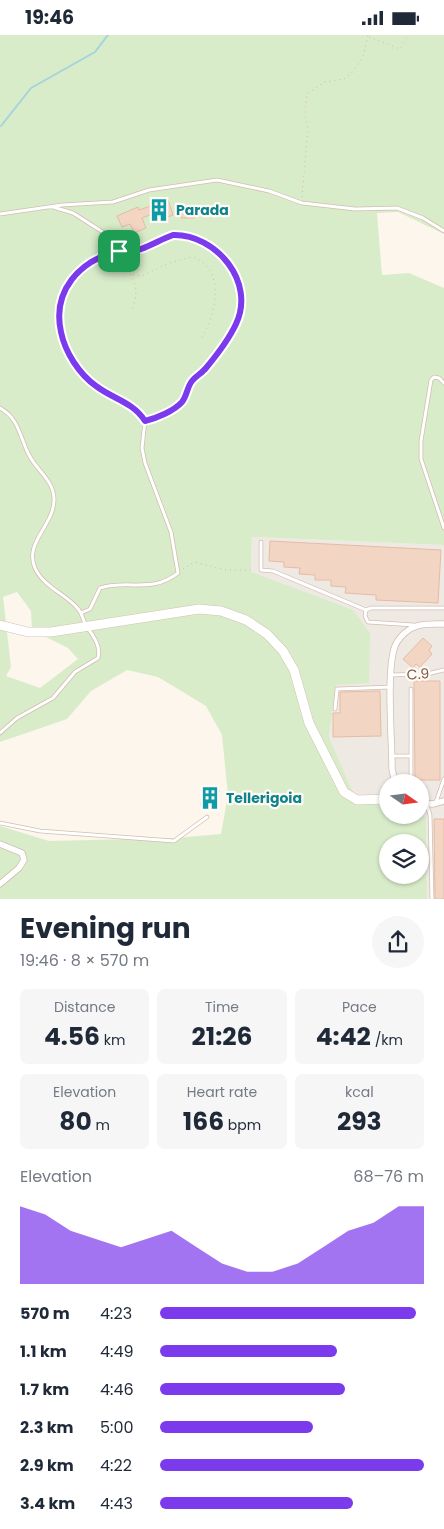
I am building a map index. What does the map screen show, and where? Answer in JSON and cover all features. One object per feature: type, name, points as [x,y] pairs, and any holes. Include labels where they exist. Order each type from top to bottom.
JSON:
[{"type":"main road","points":[[0,625],[28,632],[86,626],[199,609],[221,611],[246,620],[267,634],[284,651],[294,671],[317,741],[344,792],[356,800],[379,799]]},
{"type":"street","points":[[393,774],[391,675],[394,650],[405,632],[417,625],[444,624]]},
{"type":"street","points":[[429,805],[444,801]]},
{"type":"street","points":[[0,844],[17,849],[22,853],[24,861],[19,868],[0,884]]},
{"type":"lane","points":[[0,214],[50,206],[113,202],[149,190],[217,180],[269,191],[302,203],[355,209],[396,208],[423,218],[444,231]]},
{"type":"lane","points":[[50,206],[73,213],[112,240],[126,247]]},
{"type":"lane","points":[[444,383],[439,378],[434,377],[431,380],[421,441],[421,459],[444,528]]},
{"type":"lane","points":[[0,408],[11,415],[29,456],[52,489],[54,500],[52,511],[33,546],[32,557],[35,568],[42,579],[67,598],[81,613],[86,626],[97,643],[99,651],[98,658],[74,672],[53,699],[17,718],[0,733]]},
{"type":"lane","points":[[81,613],[90,609],[100,588],[110,585],[150,586],[167,582],[178,573],[171,532],[145,463],[142,448],[145,421]]},
{"type":"lane","points":[[261,542],[261,570],[274,571],[366,610],[371,608],[444,608]]},
{"type":"lane","points":[[366,610],[368,622],[417,625]]},
{"type":"lane","name":"C.9","points":[[391,675],[427,675],[444,670]]},
{"type":"lane","points":[[336,709],[337,689],[391,687]]},
{"type":"lane","points":[[411,689],[411,774]]},
{"type":"lane","points":[[392,756],[411,756]]},
{"type":"lane","points":[[436,804],[444,779]]},
{"type":"lane","points":[[429,812],[432,899]]},
{"type":"lane","points":[[0,823],[40,831],[174,841],[207,817]]},
{"type":"path","points":[[302,203],[308,127],[305,112],[307,94],[324,82],[344,79],[350,74],[363,57],[368,36],[400,49],[408,35]]},
{"type":"path","points":[[173,235],[194,237],[216,250],[232,270],[241,297],[237,323],[205,369],[193,380],[182,402],[155,419],[145,421],[139,412],[96,387],[79,369],[62,337],[59,322],[60,303],[67,284],[85,267],[119,251],[140,249],[173,235]]},
{"type":"path","points":[[112,240],[125,265],[133,275],[136,297],[131,312]]},
{"type":"path","points":[[133,275],[142,276],[169,263],[192,257],[206,265],[212,276],[215,301],[208,327],[202,339]]},
{"type":"path","points":[[178,573],[194,562],[226,570],[261,570]]},
{"type":"shaded area","points":[[252,537],[444,545],[444,899],[427,899],[427,884],[429,884],[429,834],[426,834],[426,824],[429,824],[429,774],[379,774],[379,805],[356,799],[329,737],[336,685],[251,573]]},
{"type":"green space","points":[[0,35],[444,35],[444,234],[398,212],[377,213],[382,275],[409,273],[444,288],[444,545],[252,537],[251,572],[353,610],[370,633],[369,683],[336,685],[329,737],[356,799],[379,805],[379,824],[426,824],[426,834],[379,834],[379,884],[427,884],[427,899],[0,899],[0,826],[49,841],[175,838],[221,834],[228,795],[222,735],[206,706],[158,677],[127,670],[91,691],[67,719],[0,742]],"holes":[[[17,592],[31,611],[32,630],[68,648],[78,659],[40,688],[6,676],[11,667],[3,597]]]},
{"type":"building","points":[[168,200],[173,215],[157,221],[155,213],[142,218],[146,228],[134,233],[130,224],[122,227],[117,216],[138,207],[139,210]]},
{"type":"building","points":[[181,211],[194,211],[194,218],[181,218]]},
{"type":"building","points":[[270,541],[441,550],[438,603],[376,600],[376,595],[345,593],[346,587],[331,586],[331,580],[315,580],[315,575],[299,574],[300,568],[284,567],[284,562],[269,561]]},
{"type":"building","points":[[423,638],[432,646],[429,650],[432,654],[420,667],[416,664],[413,668],[403,659]]},
{"type":"building","points":[[414,681],[440,681],[440,780],[429,780],[429,774],[415,774]]},
{"type":"building","points":[[380,691],[381,736],[333,737],[333,713],[340,713],[340,692]]},
{"type":"building","name":"Tellerigoia","points":[[203,787],[219,790],[216,809],[201,806]]},
{"type":"building","points":[[434,819],[444,819],[444,899],[435,899]]},
{"type":"waterway","points":[[1,126],[31,88],[95,52],[108,35]]},
{"type":"place","name":"Parada","points":[[159,210]]},
{"type":"place","name":"Tellerigoia","points":[[210,798]]},
{"type":"route","points":[[173,235],[194,237],[216,250],[224,259],[232,270],[241,297],[237,323],[205,369],[193,380],[182,402],[155,419],[145,421],[139,412],[127,403],[96,387],[79,369],[62,337],[59,322],[58,310],[61,296],[67,284],[85,267],[96,260],[119,251],[140,249],[173,235]]}]
